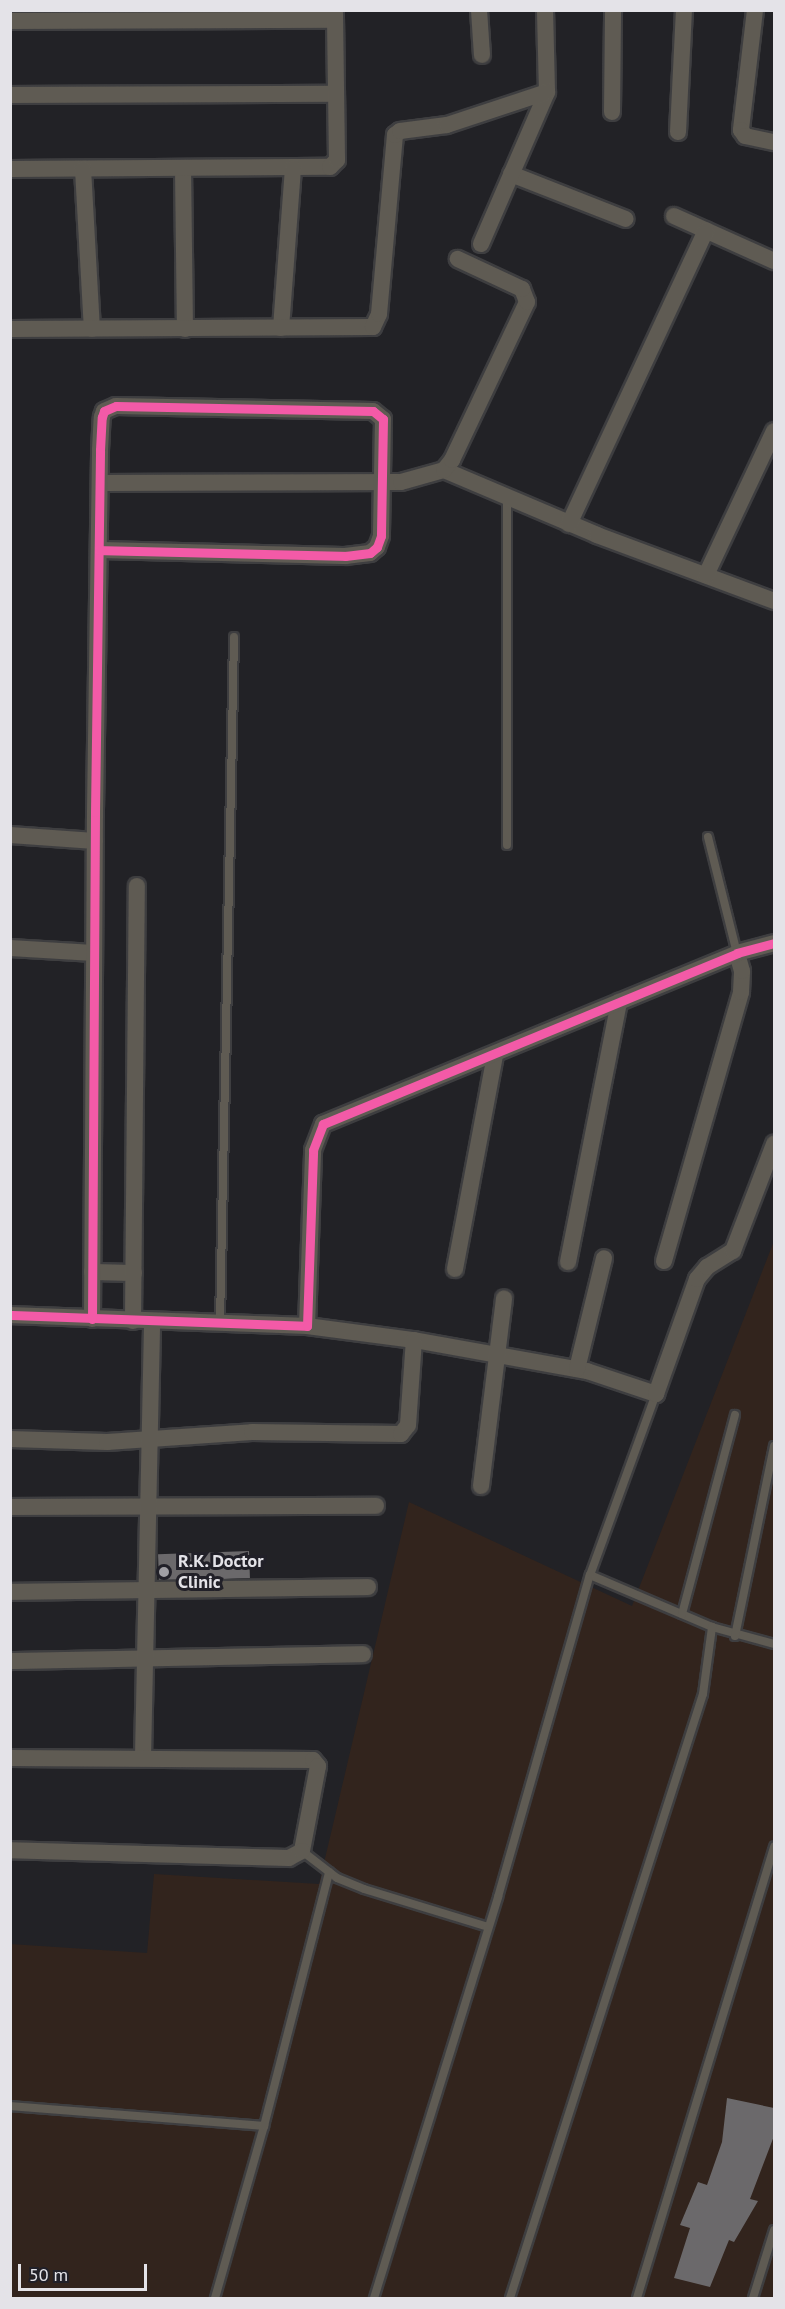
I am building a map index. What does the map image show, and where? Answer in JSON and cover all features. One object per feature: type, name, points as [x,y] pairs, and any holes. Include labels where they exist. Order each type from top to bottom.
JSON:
[{"type":"street","points":[[479,10],[482,55]]},
{"type":"street","points":[[482,244],[547,92],[545,10]]},
{"type":"street","points":[[612,112],[613,10]]},
{"type":"street","points":[[678,132],[684,10]]},
{"type":"street","points":[[755,10],[741,130],[745,136],[774,142]]},
{"type":"street","points":[[10,21],[335,15],[336,94],[336,163],[330,167],[10,170]]},
{"type":"street","points":[[10,329],[361,330],[377,322],[394,135],[400,131],[447,124],[547,92]]},
{"type":"street","points":[[10,95],[336,94]]},
{"type":"street","points":[[183,168],[185,329]]},
{"type":"street","points":[[281,328],[293,168]]},
{"type":"street","points":[[83,169],[92,329]]},
{"type":"street","points":[[511,174],[626,219]]},
{"type":"street","points":[[674,216],[774,261]]},
{"type":"street","points":[[569,524],[706,230]]},
{"type":"street","points":[[100,483],[385,482],[427,477],[444,470],[453,460],[527,303],[522,289],[458,259]]},
{"type":"street","points":[[92,1319],[94,841],[100,483],[102,417],[104,411],[116,406],[373,411],[385,426],[385,482],[381,536],[378,547],[370,553],[345,556],[99,550]]},
{"type":"street","points":[[705,575],[774,431]]},
{"type":"street","points":[[444,470],[569,524],[774,601]]},
{"type":"street","points":[[10,835],[94,841]]},
{"type":"street","points":[[133,1321],[137,886]]},
{"type":"street","points":[[307,1326],[313,1150],[317,1132],[333,1118],[495,1056],[737,953],[774,943]]},
{"type":"street","points":[[10,948],[94,953]]},
{"type":"street","points":[[664,1261],[741,992],[742,971],[737,953]]},
{"type":"street","points":[[568,1262],[619,1002]]},
{"type":"street","points":[[455,1269],[495,1056]]},
{"type":"street","points":[[10,1316],[307,1326],[414,1340],[577,1369],[656,1394],[697,1279],[707,1267],[733,1251],[774,1144]]},
{"type":"street","points":[[577,1369],[603,1258]]},
{"type":"street","points":[[92,1272],[134,1273]]},
{"type":"street","points":[[481,1486],[504,1298]]},
{"type":"street","points":[[143,1757],[152,1321]]},
{"type":"street","points":[[10,1439],[150,1439],[252,1432],[401,1434],[408,1425],[414,1340]]},
{"type":"street","points":[[10,1507],[376,1506]]},
{"type":"street","points":[[10,1592],[145,1592],[368,1587]]},
{"type":"street","points":[[10,1661],[363,1654]]},
{"type":"street","points":[[10,1758],[143,1757],[316,1761],[302,1851],[289,1858],[10,1850]]},
{"type":"lane","points":[[507,498],[507,845]]},
{"type":"lane","points":[[220,1323],[234,637]]},
{"type":"lane","points":[[708,837],[737,953]]},
{"type":"lane","points":[[374,2298],[488,1927],[590,1575],[656,1394]]},
{"type":"lane","points":[[682,1614],[735,1415]]},
{"type":"lane","points":[[735,1636],[774,1446]]},
{"type":"lane","points":[[590,1575],[735,1636],[774,1644]]},
{"type":"lane","points":[[510,2298],[703,1694],[712,1627]]},
{"type":"lane","points":[[637,2298],[774,1846]]},
{"type":"lane","points":[[302,1851],[329,1872],[364,1889],[488,1927]]},
{"type":"lane","points":[[215,2298],[264,2126],[329,1872]]},
{"type":"lane","points":[[10,2106],[264,2126]]},
{"type":"lane","points":[[753,2298],[774,2230]]},
{"type":"shaded area","points":[[774,1241],[774,2298],[11,2298],[10,1944],[147,1953],[154,1874],[319,1884],[409,1502],[632,1606]]},
{"type":"building","points":[[249,1551],[250,1578],[159,1581],[158,1554]]},
{"type":"building","points":[[727,2098],[774,2108],[774,2136],[750,2199],[758,2201],[734,2242],[729,2240],[710,2287],[674,2278],[690,2228],[680,2225],[698,2182],[707,2185],[722,2142]]},
{"type":"cycle path","points":[[92,1319],[95,812],[100,450],[102,417],[104,411],[116,406],[373,411],[383,419],[381,536],[377,547],[370,553],[345,556],[99,550]]},
{"type":"cycle path","points":[[10,1315],[307,1326],[313,1150],[323,1124],[737,953],[774,943]]},
{"type":"place","name":"R.K. Doctor Clinic","points":[[164,1572]]}]
